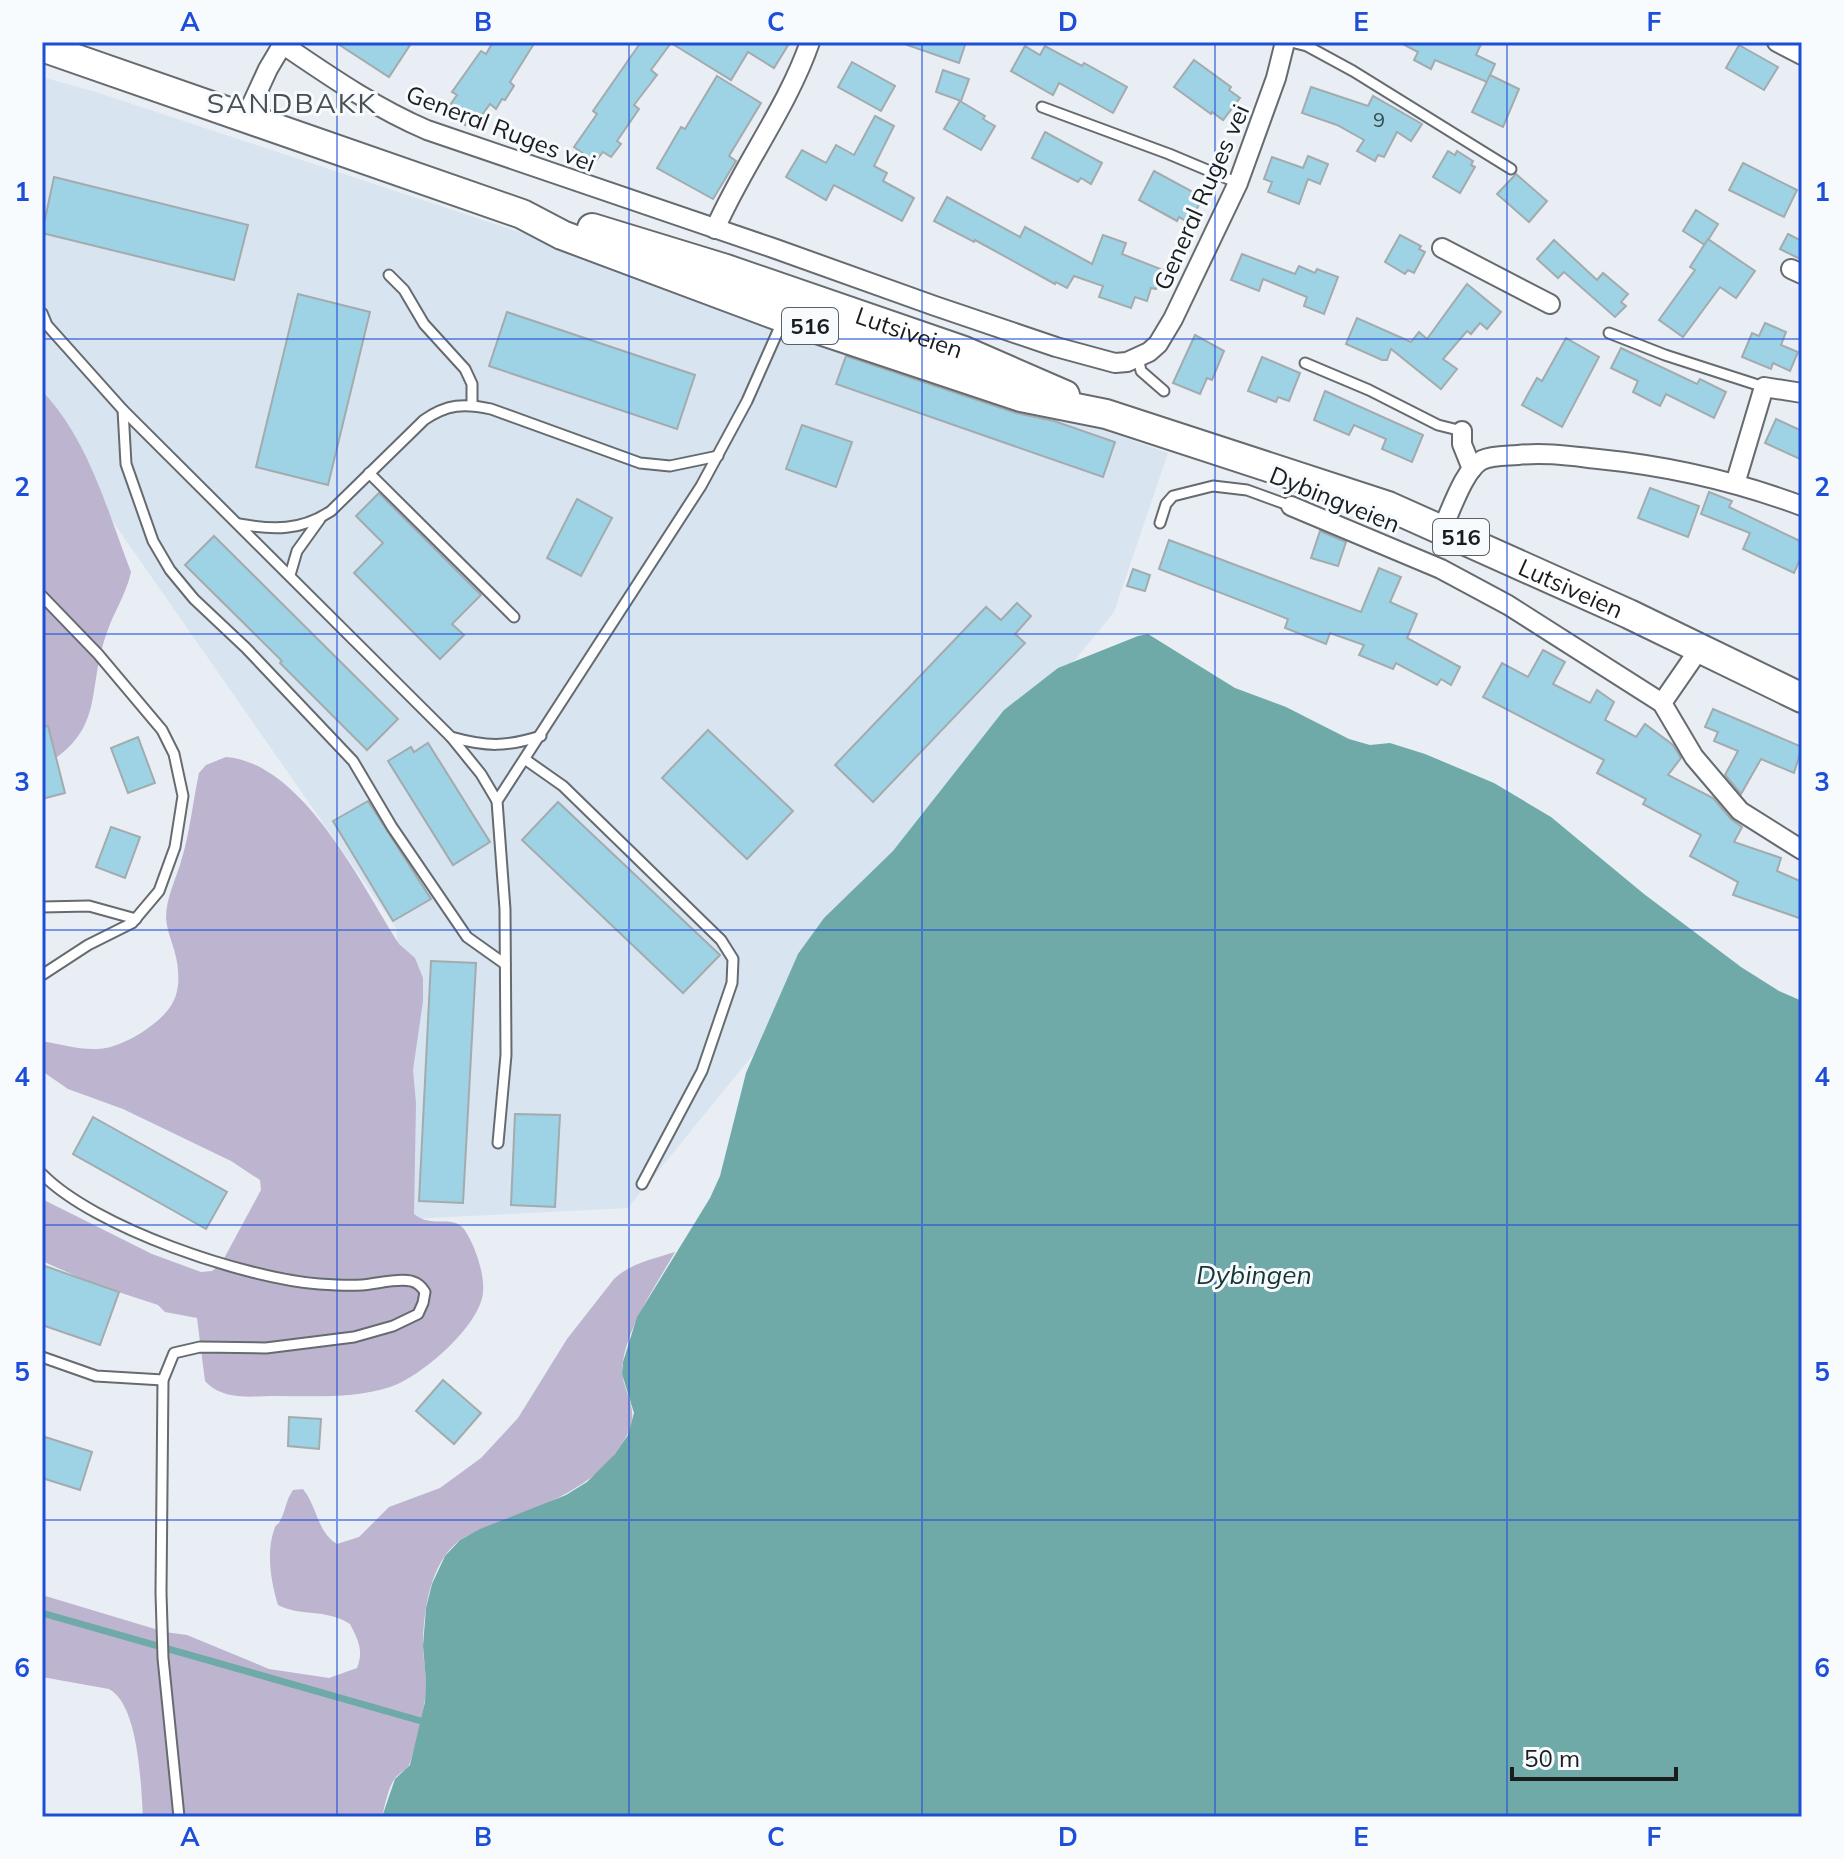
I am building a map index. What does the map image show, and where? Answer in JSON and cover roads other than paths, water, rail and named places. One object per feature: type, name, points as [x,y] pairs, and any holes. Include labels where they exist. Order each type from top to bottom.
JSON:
[{"type":"main road","name":"Lutsiveien","points":[[42,47],[522,214],[568,220],[789,305],[964,351],[1106,414],[1388,506],[1700,648],[1802,698]]},
{"type":"street","points":[[245,119],[284,42]]},
{"type":"street","name":"General Ruges vei","points":[[284,42],[349,89],[401,119],[583,185],[1101,361],[1115,363],[1138,357],[1158,344],[1173,319],[1238,183],[1288,42]]},
{"type":"street","points":[[715,229],[800,70],[810,42]]},
{"type":"street","points":[[1777,42],[1802,55]]},
{"type":"street","points":[[1442,248],[1550,304]]},
{"type":"street","points":[[1735,484],[1764,387],[1802,393]]},
{"type":"street","points":[[1462,431],[1462,444],[1472,469]]},
{"type":"street","points":[[1442,529],[1472,469],[1491,457],[1556,454],[1668,468],[1735,484],[1802,506]]},
{"type":"street","name":"Dybingveien","points":[[1291,506],[1418,559],[1481,590],[1662,703],[1694,757],[1740,811],[1802,850]]},
{"type":"street","points":[[1662,703],[1700,648]]},
{"type":"lane","points":[[1288,42],[1307,46],[1353,71],[1511,169]]},
{"type":"lane","points":[[1042,107],[1238,183]]},
{"type":"lane","points":[[389,275],[404,290],[424,324],[465,369],[472,384],[472,405]]},
{"type":"lane","points":[[497,801],[718,456],[747,401],[789,305]]},
{"type":"lane","points":[[42,313],[47,325],[123,410],[451,737],[481,774],[497,801],[505,909],[506,1055],[498,1143]]},
{"type":"lane","points":[[1609,333],[1764,387]]},
{"type":"lane","points":[[1138,357],[1141,371],[1164,391]]},
{"type":"lane","points":[[1305,363],[1369,390],[1438,425],[1462,431]]},
{"type":"lane","points":[[290,575],[297,551],[320,519],[424,420],[452,405],[472,405],[640,463],[670,466],[718,456]]},
{"type":"lane","points":[[123,410],[126,464],[153,541],[170,570],[194,599],[256,658],[353,761],[407,851],[460,928],[467,937],[505,964]]},
{"type":"lane","points":[[369,473],[514,617]]},
{"type":"lane","name":"Dybingveien","points":[[1160,523],[1166,504],[1173,496],[1213,486],[1247,490],[1291,506]]},
{"type":"lane","points":[[239,524],[284,529],[320,519]]},
{"type":"lane","points":[[42,596],[98,654],[162,730],[174,754],[183,796],[175,847],[159,891],[136,919],[42,975]]},
{"type":"lane","points":[[451,737],[489,746],[511,745],[541,736]]},
{"type":"lane","points":[[526,760],[563,786],[721,940],[733,959],[732,983],[702,1071],[642,1184]]},
{"type":"lane","points":[[42,907],[89,906],[136,919]]},
{"type":"lane","points":[[42,1174],[53,1185],[96,1212],[156,1241],[204,1257],[290,1280],[360,1285],[407,1280],[419,1284],[425,1292],[418,1314],[393,1326],[354,1337],[266,1348],[200,1347],[174,1353],[163,1380],[163,1658],[179,1817]]},
{"type":"lane","points":[[42,1357],[96,1376],[163,1380]]},
{"type":"water","name":"Dybingen","points":[[1148,634],[1235,688],[1286,707],[1349,739],[1370,745],[1390,743],[1494,783],[1551,817],[1644,894],[1741,967],[1779,991],[1802,1001],[1802,1817],[382,1817],[395,1779],[410,1765],[425,1702],[423,1646],[426,1608],[432,1584],[445,1556],[460,1540],[480,1529],[566,1495],[587,1482],[615,1454],[628,1435],[634,1413],[622,1374],[637,1317],[710,1198],[720,1176],[746,1073],[798,954],[824,918],[893,851],[1004,710],[1058,668]]},
{"type":"waterway","points":[[42,1613],[428,1723]]},
{"type":"district","name":"SANDBAKK","points":[[292,102]]}]
